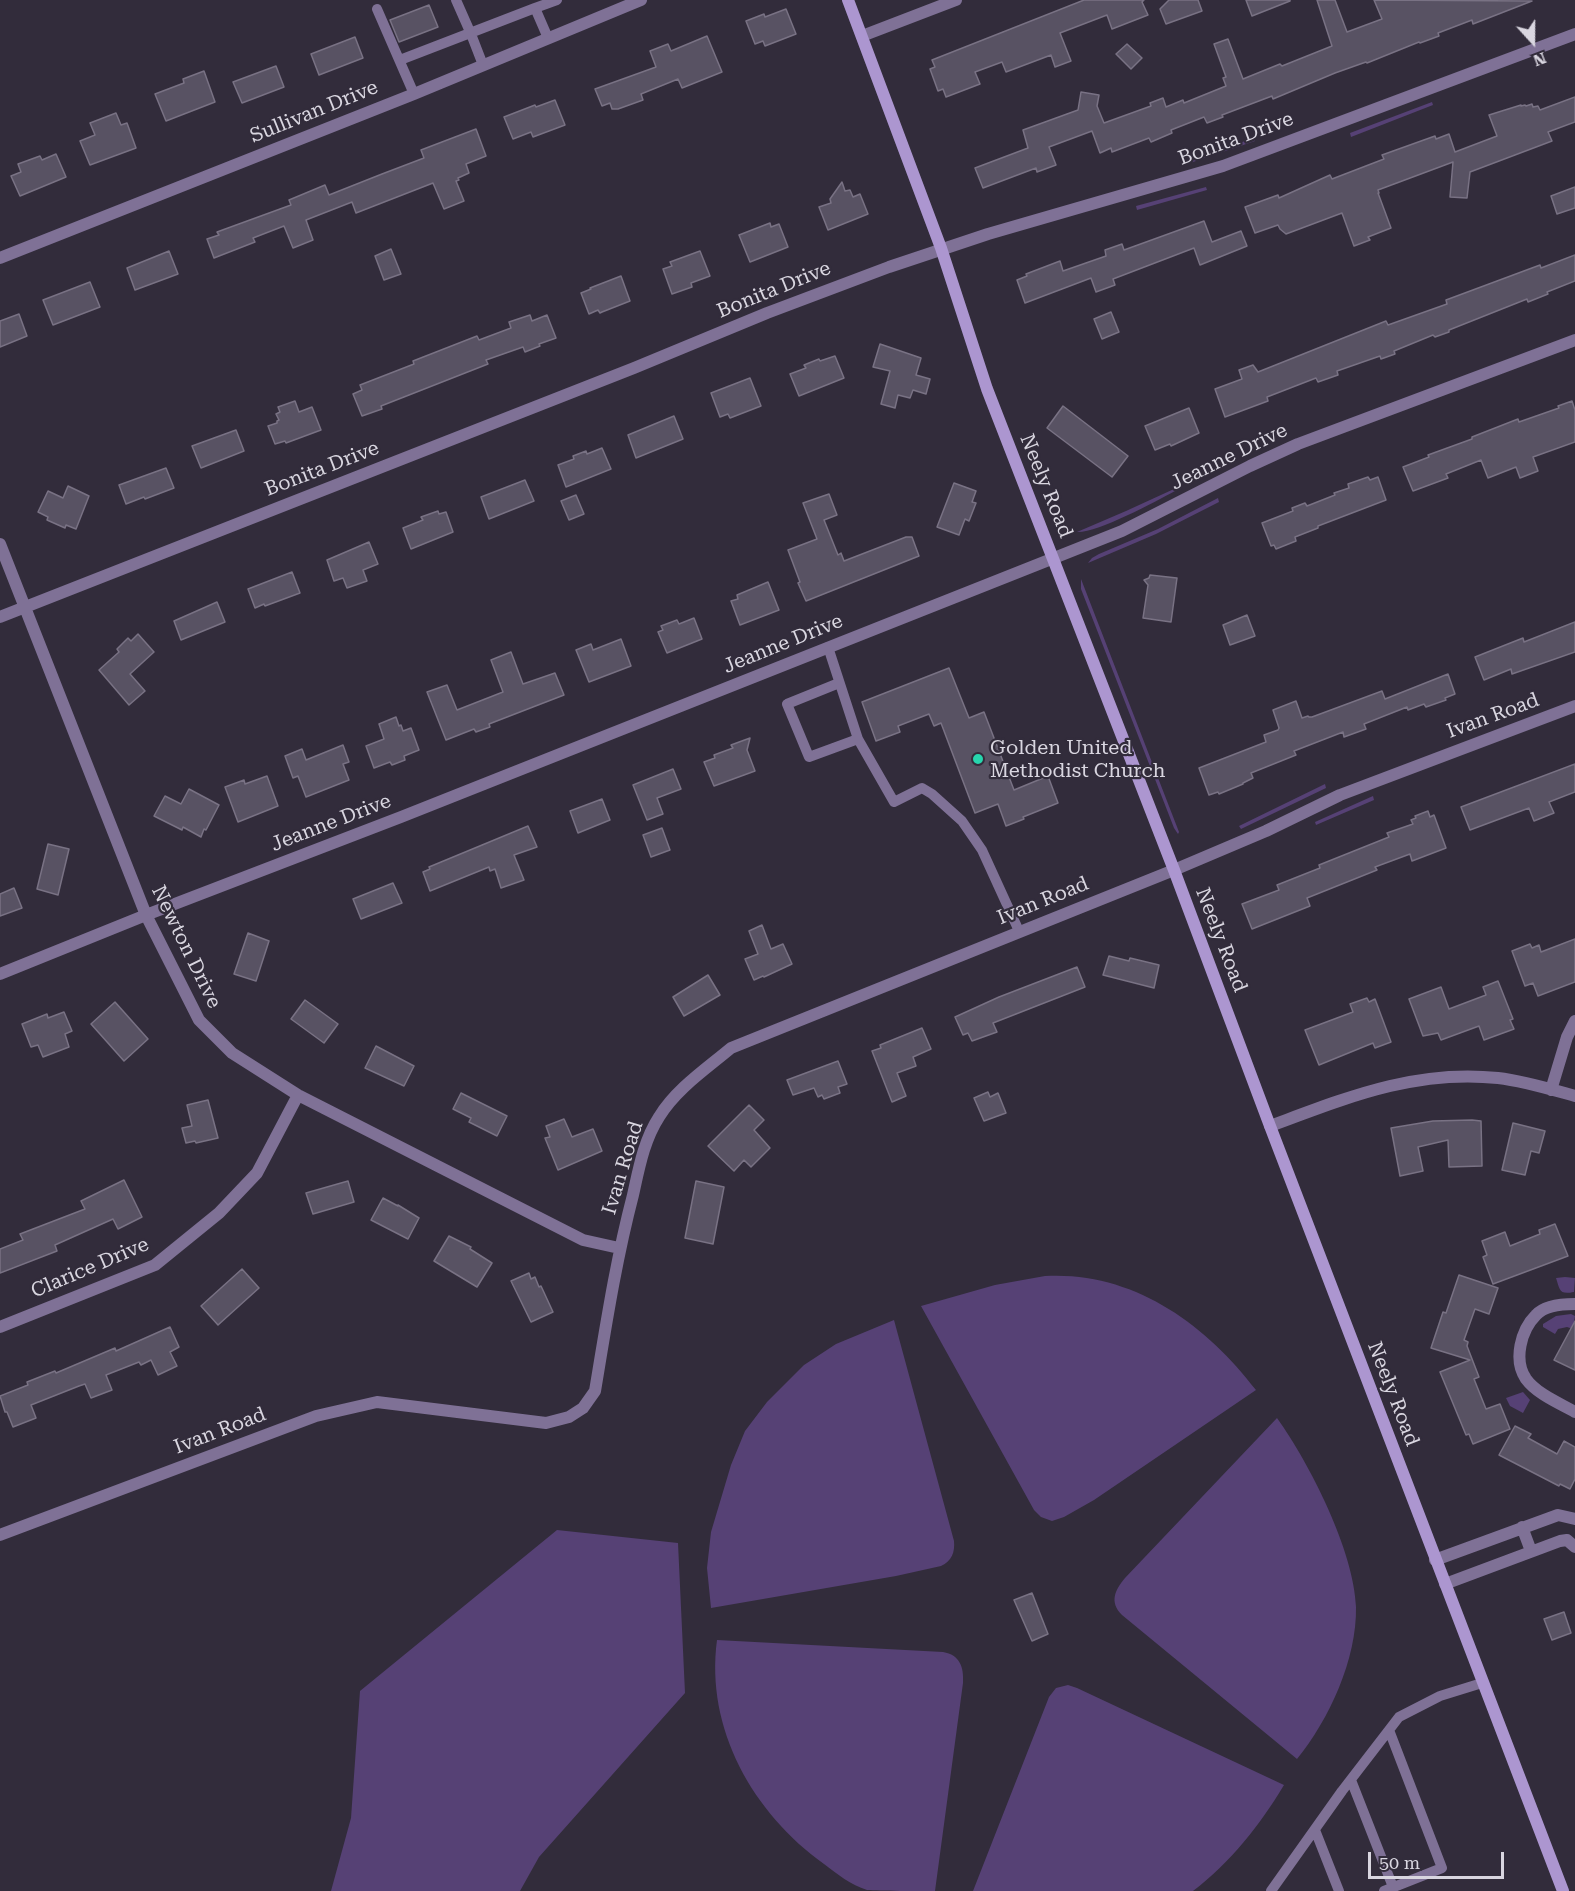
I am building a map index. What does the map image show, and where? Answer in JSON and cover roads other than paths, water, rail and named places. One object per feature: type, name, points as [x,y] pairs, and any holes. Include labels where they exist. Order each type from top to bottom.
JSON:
[{"type":"street","name":"Sullivan Drive","points":[[0,258],[414,94],[641,0]]},
{"type":"street","name":"Neely Road","points":[[848,0],[941,248],[987,389],[1174,870],[1563,1891]]},
{"type":"street","points":[[862,36],[956,0]]},
{"type":"street","name":"Bonita Drive","points":[[0,617],[634,368],[767,313],[941,248],[1208,171],[1575,34]]},
{"type":"street","name":"Jeanne Drive","points":[[0,974],[1054,558],[1131,526],[1298,444],[1575,340]]},
{"type":"street","name":"Newton Drive","points":[[0,544],[146,915],[199,1020],[245,1062],[298,1095],[583,1240],[619,1248]]},
{"type":"street","name":"Ivan Road","points":[[0,1535],[316,1416],[377,1402],[546,1423],[569,1417],[583,1408],[595,1391],[619,1248],[642,1157],[659,1116],[689,1083],[731,1048],[1174,870],[1266,831],[1340,795],[1575,706]]},
{"type":"street","points":[[1551,1090],[1567,1037],[1575,1021]]},
{"type":"street","points":[[1270,1126],[1359,1093],[1426,1078],[1476,1076],[1501,1078],[1575,1096]]},
{"type":"street","name":"Clarice Drive","points":[[0,1327],[155,1264],[219,1213],[257,1173],[298,1095]]},
{"type":"street","points":[[1575,1304],[1545,1308],[1536,1314],[1526,1329],[1519,1356],[1524,1376],[1528,1382],[1538,1391],[1575,1412]]},
{"type":"street","points":[[1435,1560],[1558,1515],[1574,1515],[1571,1544],[1531,1551],[1445,1584]]},
{"type":"street","points":[[1522,1527],[1531,1551]]},
{"type":"lane","points":[[456,0],[483,65]]},
{"type":"lane","points":[[399,60],[557,0]]},
{"type":"lane","points":[[535,8],[548,38]]},
{"type":"lane","points":[[377,9],[414,94]]},
{"type":"lane","points":[[828,647],[858,739],[894,802],[922,788],[962,821],[982,850],[1018,931]]},
{"type":"lane","points":[[839,683],[787,704],[809,757],[858,739]]},
{"type":"lane","points":[[1270,1891],[1399,1717],[1440,1696],[1482,1683]]},
{"type":"lane","points":[[1351,1780],[1389,1889],[1442,1868],[1389,1730]]},
{"type":"lane","points":[[1315,1830],[1339,1891]]},
{"type":"place","name":"Golden United Methodist Church","points":[[978,759]]}]
